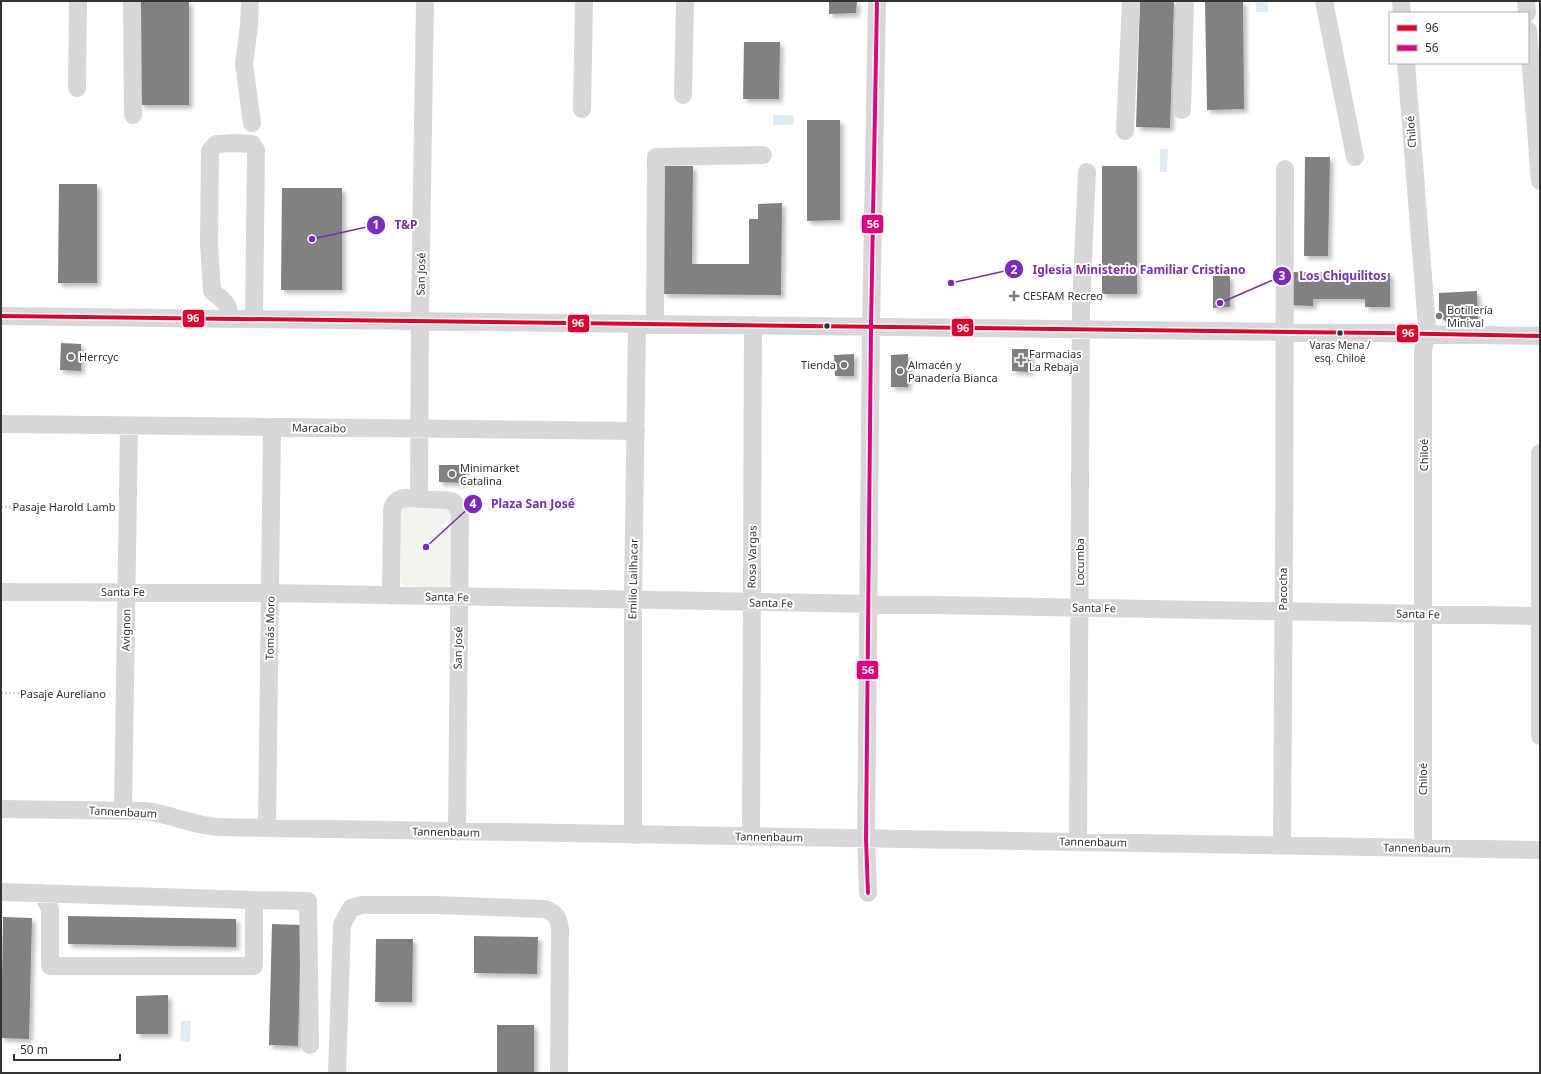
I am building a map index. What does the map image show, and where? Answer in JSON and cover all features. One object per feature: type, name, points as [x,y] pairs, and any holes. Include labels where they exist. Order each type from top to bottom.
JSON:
[{"type":"street","points":[[76,88],[78,1]]},
{"type":"street","points":[[132,1],[133,115]]},
{"type":"street","points":[[250,1],[249,26],[244,64],[252,123]]},
{"type":"street","name":"San José","points":[[419,498],[425,1]]},
{"type":"street","points":[[582,109],[584,1]]},
{"type":"street","points":[[683,95],[685,1]]},
{"type":"street","points":[[868,892],[866,838],[868,604],[877,1]]},
{"type":"street","points":[[1125,131],[1131,1]]},
{"type":"street","points":[[1182,110],[1186,1]]},
{"type":"street","points":[[1324,1],[1355,157]]},
{"type":"street","points":[[1401,1],[1402,12]]},
{"type":"street","points":[[1526,1],[1527,12]]},
{"type":"street","points":[[1529,43],[1540,181]]},
{"type":"street","name":"Chiloé","points":[[1406,64],[1427,327],[1423,350],[1423,848]]},
{"type":"street","points":[[230,319],[229,306],[226,301],[212,291],[209,243],[210,151],[216,144],[232,143],[252,144],[256,150],[254,319]]},
{"type":"street","name":"Emilio Lailhacar","points":[[633,835],[633,600],[636,431],[646,324],[656,157],[763,155]]},
{"type":"street","name":"Pacocha","points":[[1282,845],[1285,169]]},
{"type":"street","name":"Locumba","points":[[1078,842],[1081,329],[1087,172]]},
{"type":"street","points":[[1,316],[1426,333],[1540,336]]},
{"type":"street","name":"Rosa Vargas","points":[[750,837],[754,325]]},
{"type":"street","name":"Maracaibo","points":[[1,424],[636,431]]},
{"type":"street","name":"Avignon","points":[[123,811],[129,426]]},
{"type":"street","name":"Tomás Moro","points":[[267,828],[272,428]]},
{"type":"street","points":[[1540,453],[1540,736]]},
{"type":"street","name":"San José","points":[[391,596],[393,508],[395,503],[400,499],[419,498],[450,500],[455,503],[459,509],[457,832]]},
{"type":"street","name":"Santa Fe","points":[[1,592],[270,593],[1540,616]]},
{"type":"street","name":"Tannenbaum","points":[[1,809],[158,813],[207,827],[1540,850]]},
{"type":"street","points":[[1,892],[254,900],[308,900],[310,1045]]},
{"type":"street","points":[[42,894],[50,909],[50,966],[254,966],[254,900]]},
{"type":"street","points":[[337,1073],[342,925],[351,908],[362,905],[435,905],[545,909],[555,914],[560,928],[559,1073]]},
{"type":"path","name":"Pasaje Harold Lamb","points":[[1,507],[128,507]]},
{"type":"path","name":"Pasaje Aureliano","points":[[1,693],[125,694]]},
{"type":"shaded area","points":[[1256,1],[1268,1],[1268,12],[1256,12]]},
{"type":"shaded area","points":[[773,115],[793,115],[793,125],[773,125]]},
{"type":"shaded area","points":[[1160,149],[1168,149],[1167,172],[1160,172]]},
{"type":"shaded area","points":[[405,506],[446,508],[451,512],[451,583],[447,588],[406,586],[401,583],[401,511]]},
{"type":"shaded area","points":[[181,1021],[191,1021],[190,1042],[180,1041]]},
{"type":"building","points":[[140,1],[189,1],[189,105],[140,105]]},
{"type":"building","points":[[829,1],[857,1],[856,13],[829,14]]},
{"type":"building","points":[[1140,1],[1174,1],[1170,128],[1136,127]]},
{"type":"building","points":[[1205,1],[1243,1],[1244,109],[1207,110]]},
{"type":"building","points":[[744,42],[780,42],[779,99],[743,99]]},
{"type":"building","points":[[807,120],[840,120],[840,220],[807,221]]},
{"type":"building","points":[[1305,157],[1330,157],[1328,256],[1304,256]]},
{"type":"building","points":[[664,166],[693,166],[692,264],[749,264],[749,219],[758,219],[758,204],[782,203],[781,295],[663,294]]},
{"type":"building","points":[[1102,166],[1137,166],[1137,294],[1102,294]]},
{"type":"building","points":[[59,184],[97,184],[97,283],[58,283]]},
{"type":"building","points":[[282,188],[342,188],[342,290],[281,290]]},
{"type":"building","points":[[1290,272],[1390,273],[1390,307],[1365,307],[1365,299],[1313,299],[1313,306],[1289,305]]},
{"type":"building","points":[[1213,276],[1230,276],[1230,307],[1213,308]]},
{"type":"building","points":[[1477,291],[1478,324],[1448,323],[1439,316],[1439,293]]},
{"type":"building","name":"Herrcyc","points":[[61,343],[81,344],[81,371],[60,370]]},
{"type":"building","name":"Farmacias La Rebaja","points":[[1012,349],[1031,349],[1030,372],[1012,371]]},
{"type":"building","name":"Tienda","points":[[854,354],[854,376],[835,376],[834,355]]},
{"type":"building","name":"Almacén y Panadería Bianca","points":[[908,354],[908,387],[891,387],[891,355]]},
{"type":"building","name":"Minimarket Catalina","points":[[439,465],[465,465],[465,483],[439,482]]},
{"type":"building","points":[[68,916],[236,919],[236,947],[68,944]]},
{"type":"building","points":[[3,917],[32,918],[29,1039],[1,1038]]},
{"type":"building","points":[[272,924],[301,925],[298,1046],[269,1045]]},
{"type":"building","points":[[474,936],[538,937],[537,974],[474,973]]},
{"type":"building","points":[[376,939],[413,939],[412,1002],[375,1002]]},
{"type":"building","points":[[168,995],[168,1034],[136,1034],[136,996]]},
{"type":"building","points":[[497,1025],[534,1025],[534,1073],[497,1073]]},
{"type":"transit line","name":"56","points":[[868,893],[866,839],[871,327],[877,1]]},
{"type":"transit line","name":"96","points":[[1,316],[1540,336]]},
{"type":"place","name":"T&P","points":[[312,239]]},
{"type":"place","name":"Iglesia Ministerio Familiar Cristiano","points":[[951,283]]},
{"type":"place","name":"CESFAM Recreo","points":[[1014,296]]},
{"type":"place","name":"Los Chiquilitos","points":[[1220,303]]},
{"type":"place","name":"Botillería Minival","points":[[1439,316]]},
{"type":"place","name":"Varas Mena / esq. Chiloé","points":[[1340,333]]},
{"type":"place","name":"Herrcyc","points":[[71,357]]},
{"type":"place","name":"Farmacias La Rebaja","points":[[1021,360]]},
{"type":"place","name":"Tienda","points":[[844,365]]},
{"type":"place","name":"Almacén y Panadería Bianca","points":[[900,371]]},
{"type":"place","name":"Minimarket Catalina","points":[[452,474]]},
{"type":"place","name":"Plaza San José","points":[[426,547]]}]
